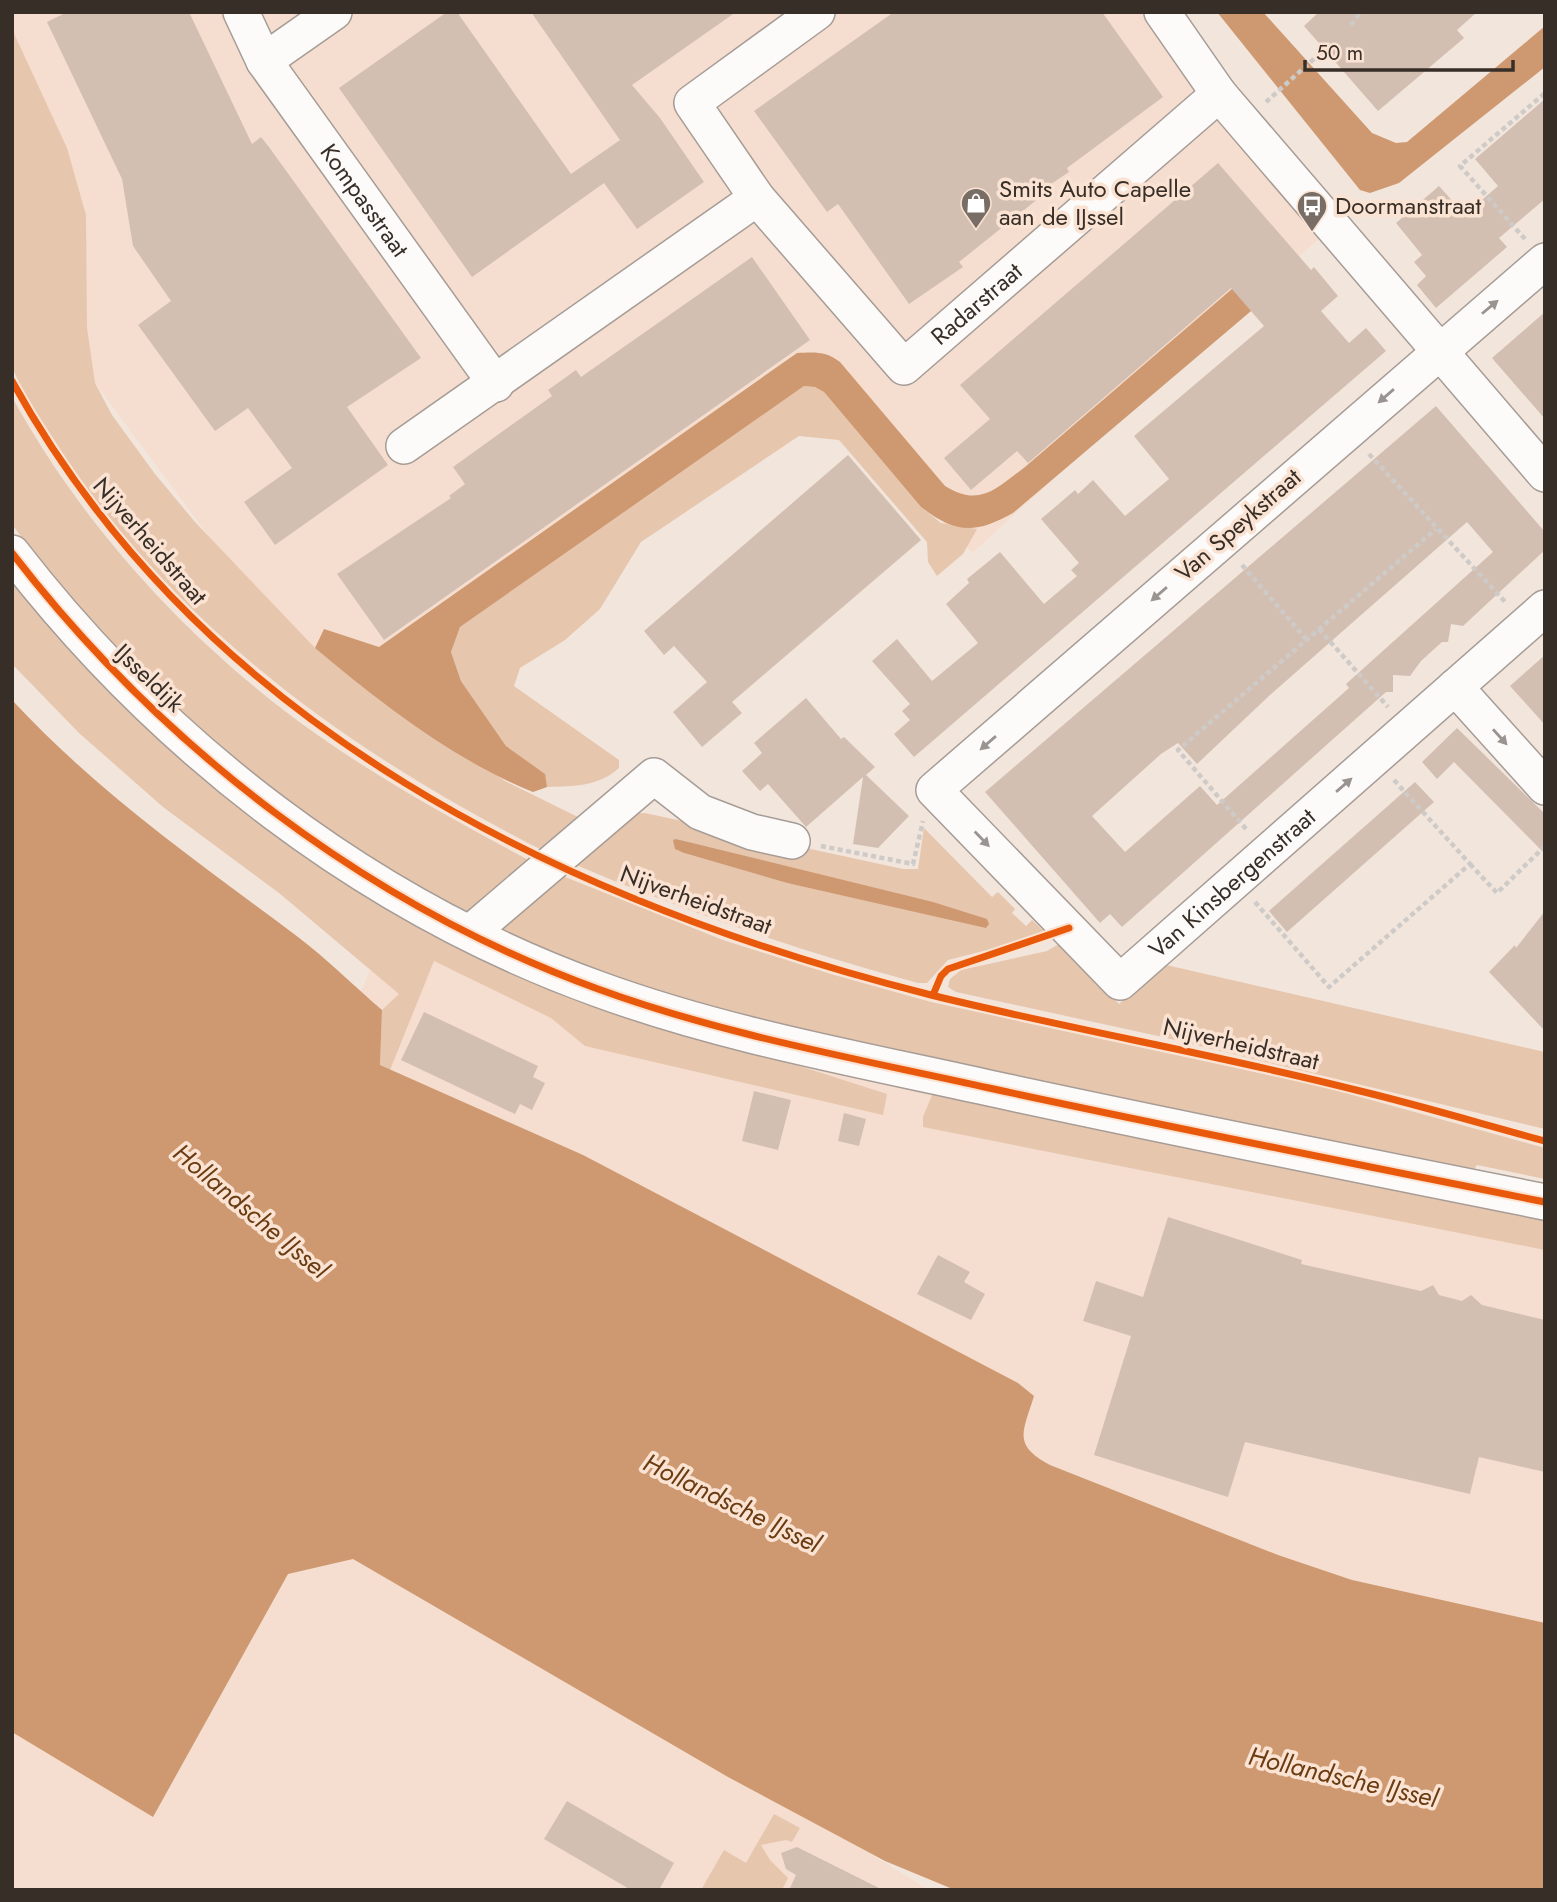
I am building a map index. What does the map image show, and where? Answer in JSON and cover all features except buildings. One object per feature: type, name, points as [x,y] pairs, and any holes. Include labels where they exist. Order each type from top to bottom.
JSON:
[{"type":"street","name":"Kompasstraat","points":[[241,12],[264,61],[496,384]]},
{"type":"street","points":[[264,61],[334,12]]},
{"type":"street","points":[[404,446],[496,384],[757,198],[692,103],[817,12]]},
{"type":"street","points":[[1162,12],[1219,94],[1545,474]]},
{"type":"street","name":"Radarstraat","points":[[757,198],[905,367],[1219,94]]},
{"type":"street","name":"Van Speykstraat","points":[[939,796],[1220,540],[1545,261]]},
{"type":"street","name":"IJsseldijk","points":[[12,553],[76,631],[141,699],[220,769],[277,813],[370,877],[470,933]]},
{"type":"street","name":"Van Kinsbergenstraat","points":[[939,796],[1121,982],[1535,616]]},
{"type":"street","points":[[1455,687],[1545,787]]},
{"type":"street","points":[[792,841],[752,832],[700,812],[654,776],[470,933],[596,988],[756,1036],[1175,1128],[1545,1202]]},
{"type":"path","points":[[1351,25],[1361,12]]},
{"type":"path","points":[[1275,94],[1325,49]]},
{"type":"path","points":[[1545,93],[1460,166],[1545,261]]},
{"type":"path","points":[[1347,430],[1436,529],[1445,533],[1535,616]]},
{"type":"path","points":[[1266,853],[1178,750],[1436,529]]},
{"type":"path","points":[[1220,540],[1307,640]]},
{"type":"path","points":[[1319,629],[1407,729]]},
{"type":"path","points":[[1375,758],[1497,893],[1545,846]]},
{"type":"path","points":[[792,841],[913,864],[922,822],[939,796]]},
{"type":"path","points":[[1236,880],[1329,987],[1469,864]]},
{"type":"shaded area","points":[[12,12],[1164,12],[1332,227],[972,553],[815,387],[501,646],[348,687],[269,617],[95,383],[12,77]]},
{"type":"shaded area","points":[[12,29],[67,148],[86,215],[87,328],[95,383],[112,415],[155,474],[195,522],[315,648],[505,781],[588,822],[550,854],[409,776],[342,732],[278,684],[217,632],[160,576],[107,515],[60,449],[26,394],[12,364]]},
{"type":"shaded area","points":[[804,386],[815,387],[824,392],[921,507],[941,523],[977,529],[963,554],[937,576],[928,562],[927,542],[839,440],[799,436],[641,542],[600,609],[565,640],[520,668],[514,686],[619,760],[619,768],[603,779],[576,786],[547,787],[544,774],[506,746],[461,681],[451,652],[460,627]]},
{"type":"shaded area","points":[[12,397],[73,494],[109,540],[146,584],[229,665],[273,702],[345,754],[427,804],[538,865],[464,915],[421,891],[258,785],[122,659],[31,551],[12,524]]},
{"type":"shaded area","points":[[12,583],[88,665],[150,726],[627,1011],[887,1094],[883,1115],[585,1046],[551,1018],[434,961],[390,1070],[380,1065],[382,1010],[399,994],[279,893],[163,807],[79,733],[12,664]]},
{"type":"shaded area","points":[[645,813],[903,869],[918,869],[924,828],[992,897],[998,892],[1015,909],[1012,913],[1026,926],[1032,920],[1045,932],[1035,938],[948,960],[927,983],[918,983],[693,912],[562,859],[625,814]],"holes":[[[676,839],[987,927],[787,883],[684,853]]]},
{"type":"shaded area","points":[[550,871],[723,940],[931,1002],[1324,1087],[1545,1148],[1545,1179],[1477,1165],[1470,1176],[932,1061],[657,995],[506,936],[501,926]]},
{"type":"shaded area","points":[[399,904],[579,1020],[1545,1222],[1545,1677],[1160,1548],[323,1078]]},
{"type":"shaded area","points":[[1059,944],[1119,1004],[1162,964],[1545,1052],[1545,1129],[1158,1036],[956,992],[948,987],[950,979],[961,970],[1047,951]]},
{"type":"shaded area","points":[[937,1083],[1545,1212],[1545,1250],[923,1127],[923,1117]]},
{"type":"shaded area","points":[[363,1532],[928,1890],[12,1890],[12,1699],[279,1550]]},
{"type":"shaded area","points":[[774,1814],[800,1828],[792,1842],[786,1840],[761,1845],[770,1860],[788,1878],[782,1890],[701,1890],[724,1850],[746,1863]]},
{"type":"water","points":[[1217,12],[1263,12],[1372,133],[1396,143],[1407,142],[1545,26],[1545,67],[1399,183],[1370,193],[1360,190]]},
{"type":"water","points":[[1275,252],[1296,273],[1013,513],[1000,520],[988,525],[966,528],[933,516],[921,507],[824,392],[815,387],[804,386],[460,627],[451,652],[461,681],[506,746],[545,774],[547,787],[533,792],[503,779],[446,747],[392,709],[315,648],[324,629],[379,647],[797,353],[820,353],[840,362],[945,486],[968,495],[988,493],[1025,467]]},
{"type":"water","name":"Hollandsche IJssel","points":[[12,700],[45,734],[114,796],[186,854],[309,945],[382,1010],[380,1065],[583,1155],[1018,1383],[1034,1396],[1024,1428],[1025,1444],[1038,1458],[1050,1465],[1278,1555],[1352,1580],[1545,1623],[1545,1890],[955,1890],[885,1861],[728,1777],[353,1559],[288,1574],[153,1817],[12,1732]]},
{"type":"water","points":[[673,840],[933,902],[987,919],[989,924],[986,928],[787,883],[684,853],[675,849]]},
{"type":"cycle path","name":"Nijverheidstraat","points":[[12,381],[91,503],[184,610],[289,703],[405,783],[528,851],[659,908],[793,956],[931,995],[1303,1077],[1545,1141]]},
{"type":"cycle path","points":[[12,553],[71,624],[134,691],[202,754],[274,812],[350,865],[430,913],[512,954],[598,989],[646,1005],[792,1045],[1545,1202]]},
{"type":"cycle path","points":[[933,995],[941,976],[948,969],[1069,928]]},
{"type":"place","name":"Smits Auto Capelle aan de IJssel","points":[[976,230]]},
{"type":"place","name":"Doormanstraat","points":[[1312,233]]}]
